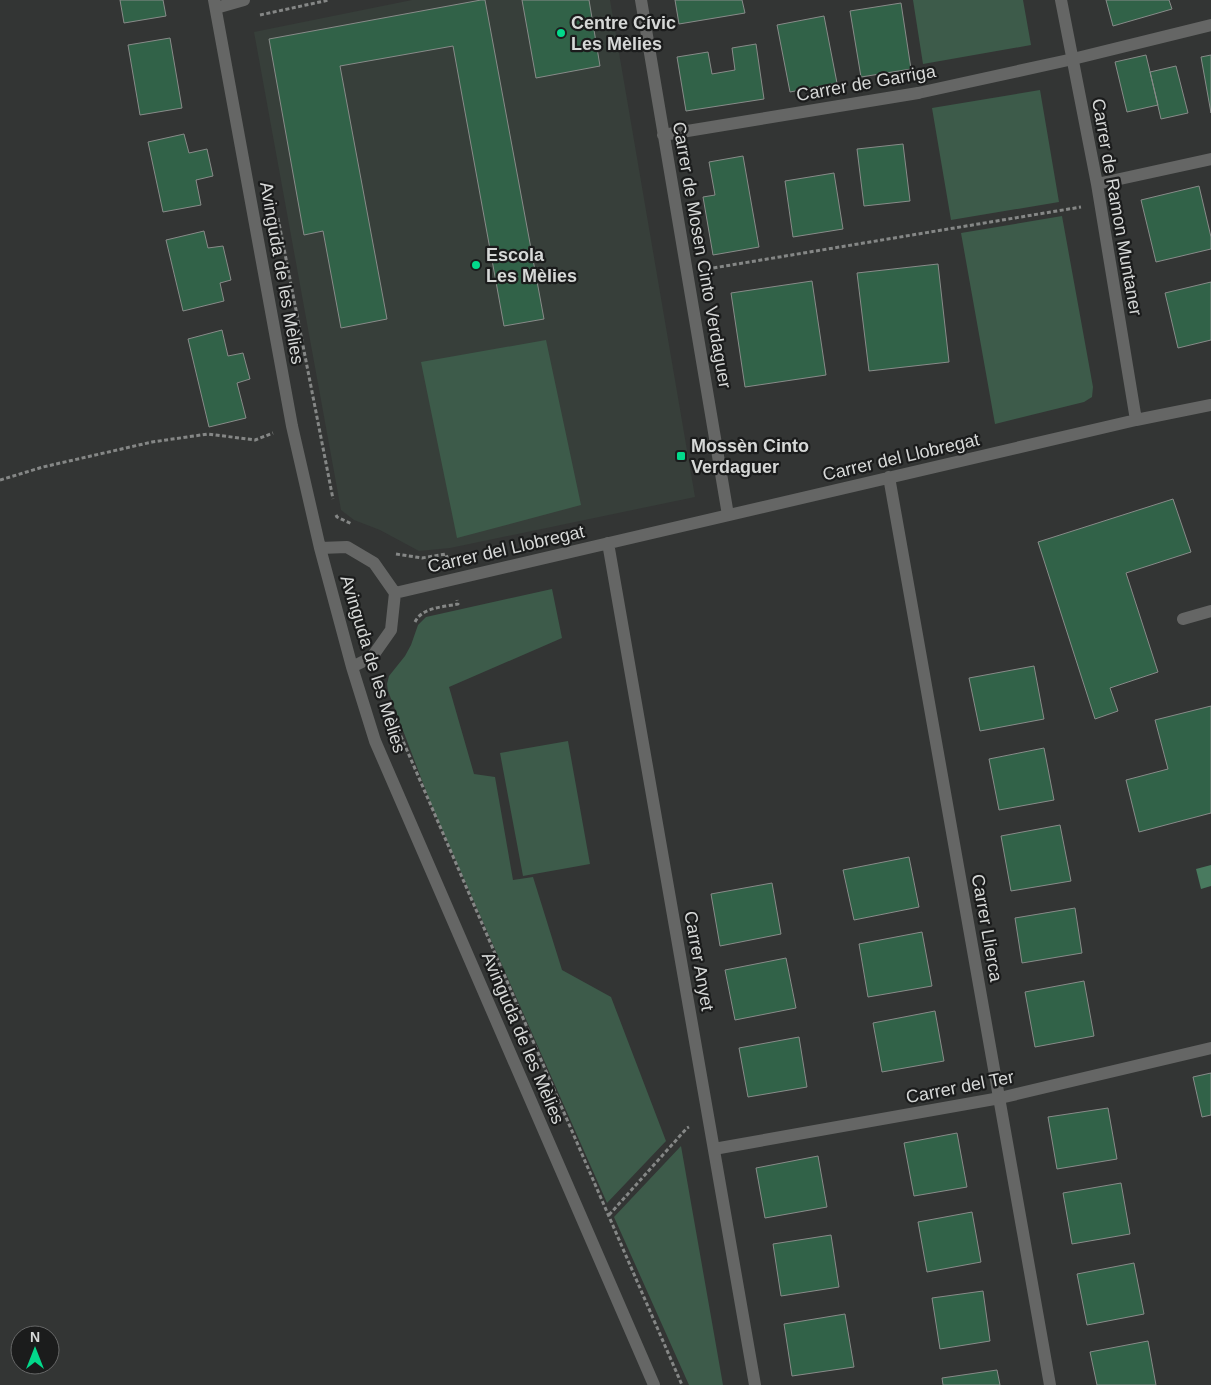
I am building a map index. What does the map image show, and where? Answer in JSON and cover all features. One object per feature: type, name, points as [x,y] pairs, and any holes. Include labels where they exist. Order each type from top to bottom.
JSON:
[{"type":"street","points":[[215,4],[244,0]]},
{"type":"street","name":"Carrer de Mosen Cinto Verdaguer","points":[[642,0],[663,135],[728,515]]},
{"type":"street","name":"Carrer de Ramon Muntaner","points":[[1061,0],[1097,184],[1136,420]]},
{"type":"street","name":"Avinguda de les Mèlies","points":[[215,4],[292,426],[320,548],[352,667],[375,741],[654,1385]]},
{"type":"street","name":"Carrer de Garriga","points":[[663,135],[918,93],[1074,59],[1211,25]]},
{"type":"street","points":[[1097,184],[1211,159]]},
{"type":"street","name":"Carrer del Llobregat","points":[[395,593],[889,477],[1211,404]]},
{"type":"street","name":"Carrer Llierca","points":[[889,477],[1050,1385]]},
{"type":"street","name":"Carrer Anyet","points":[[608,543],[755,1385]]},
{"type":"street","points":[[320,548],[347,547],[374,563],[395,593],[391,630],[372,657],[352,667]]},
{"type":"street","points":[[1183,619],[1211,611]]},
{"type":"street","name":"Carrer del Ter","points":[[714,1149],[1000,1098],[1211,1048]]},
{"type":"path","points":[[257,15],[329,0]]},
{"type":"path","points":[[687,272],[1100,204]]},
{"type":"path","points":[[277,214],[337,517],[353,525]]},
{"type":"path","points":[[0,480],[43,467],[152,442],[208,434],[255,440],[292,426]]},
{"type":"path","points":[[390,550],[398,555],[422,558],[446,554],[458,604],[425,611],[416,619],[413,625]]},
{"type":"path","points":[[389,710],[682,1385]]},
{"type":"path","points":[[609,1215],[687,1128],[709,1122]]},
{"type":"shaded area","name":"Escola Les Mèlies","points":[[412,0],[610,0],[695,497],[450,548],[419,551],[380,530],[354,520],[341,510],[254,32]]},
{"type":"shaded area","points":[[913,0],[1023,0],[1031,45],[923,64]]},
{"type":"shaded area","points":[[1040,90],[1059,202],[951,220],[932,108]]},
{"type":"shaded area","points":[[1062,216],[1093,387],[1092,397],[1084,402],[995,424],[961,233]]},
{"type":"shaded area","points":[[546,340],[581,505],[457,538],[421,362]]},
{"type":"shaded area","points":[[552,589],[562,638],[449,687],[474,774],[495,777],[513,880],[533,877],[562,970],[611,997],[666,1141],[607,1203],[431,804],[387,684],[389,676],[411,645],[418,625],[426,617]]},
{"type":"shaded area","points":[[568,741],[590,864],[523,876],[500,753]]},
{"type":"shaded area","points":[[1211,865],[1211,886],[1201,889],[1196,869]]},
{"type":"shaded area","points":[[681,1146],[723,1385],[689,1385],[614,1217]]},
{"type":"building","points":[[120,0],[163,0],[166,16],[124,23]]},
{"type":"building","points":[[485,0],[544,319],[504,326],[453,46],[340,66],[387,319],[341,328],[323,231],[304,235],[269,39]]},
{"type":"building","name":"Centre Cívic Les Mèlies","points":[[522,0],[589,0],[600,66],[536,78]]},
{"type":"building","points":[[675,0],[742,0],[745,13],[679,24]]},
{"type":"building","points":[[1106,0],[1169,0],[1172,9],[1113,26]]},
{"type":"building","points":[[901,3],[911,69],[861,77],[850,11]]},
{"type":"building","points":[[824,16],[837,83],[790,92],[777,25]]},
{"type":"building","points":[[170,38],[182,108],[140,115],[128,45]]},
{"type":"building","points":[[756,44],[764,99],[686,111],[677,57],[708,52],[712,74],[735,70],[732,48]]},
{"type":"building","points":[[1146,55],[1158,105],[1127,112],[1115,62]]},
{"type":"building","points":[[1211,55],[1211,113],[1201,57]]},
{"type":"building","points":[[1176,66],[1188,113],[1161,119],[1150,72]]},
{"type":"building","points":[[184,134],[189,153],[207,149],[213,176],[196,180],[201,205],[163,212],[148,142]]},
{"type":"building","points":[[903,144],[910,201],[864,206],[857,149]]},
{"type":"building","points":[[743,156],[759,247],[713,255],[703,197],[715,195],[709,162]]},
{"type":"building","points":[[834,173],[843,229],[793,237],[785,181]]},
{"type":"building","points":[[1199,186],[1211,237],[1211,249],[1156,262],[1141,200]]},
{"type":"building","points":[[204,231],[208,248],[223,246],[231,280],[220,283],[224,301],[183,311],[166,240]]},
{"type":"building","points":[[938,264],[949,362],[869,371],[857,273]]},
{"type":"building","points":[[812,281],[826,375],[745,387],[731,293]]},
{"type":"building","points":[[1211,282],[1211,340],[1178,348],[1165,293]]},
{"type":"building","points":[[222,330],[228,356],[243,353],[250,379],[237,383],[246,418],[209,427],[188,339]]},
{"type":"building","points":[[1173,499],[1191,552],[1126,573],[1158,672],[1110,688],[1118,711],[1095,719],[1038,542]]},
{"type":"building","points":[[1034,666],[1044,719],[980,731],[969,678]]},
{"type":"building","points":[[1211,706],[1211,813],[1139,832],[1126,780],[1168,769],[1155,720]]},
{"type":"building","points":[[1044,748],[1054,800],[999,810],[989,759]]},
{"type":"building","points":[[1060,825],[1071,881],[1011,891],[1001,836]]},
{"type":"building","points":[[909,857],[919,907],[854,920],[843,870]]},
{"type":"building","points":[[772,883],[781,934],[720,946],[711,894]]},
{"type":"building","points":[[1075,908],[1082,953],[1022,963],[1015,918]]},
{"type":"building","points":[[922,932],[932,986],[868,997],[859,944]]},
{"type":"building","points":[[786,958],[796,1008],[735,1020],[725,970]]},
{"type":"building","points":[[1084,981],[1094,1036],[1035,1047],[1025,992]]},
{"type":"building","points":[[935,1011],[944,1061],[882,1072],[873,1023]]},
{"type":"building","points":[[799,1037],[807,1087],[748,1097],[739,1048]]},
{"type":"building","points":[[1211,1073],[1211,1115],[1202,1117],[1193,1077]]},
{"type":"building","points":[[1108,1108],[1117,1159],[1057,1169],[1048,1117]]},
{"type":"building","points":[[957,1133],[967,1187],[914,1196],[904,1143]]},
{"type":"building","points":[[818,1156],[827,1207],[765,1218],[756,1168]]},
{"type":"building","points":[[1121,1183],[1130,1234],[1072,1244],[1063,1193]]},
{"type":"building","points":[[972,1212],[981,1262],[927,1272],[918,1222]]},
{"type":"building","points":[[831,1235],[839,1287],[781,1296],[773,1244]]},
{"type":"building","points":[[1134,1263],[1144,1314],[1087,1325],[1077,1274]]},
{"type":"building","points":[[983,1291],[990,1341],[940,1349],[932,1298]]},
{"type":"building","points":[[845,1314],[854,1367],[792,1376],[784,1324]]},
{"type":"building","points":[[1148,1341],[1156,1385],[1097,1385],[1090,1352]]},
{"type":"building","points":[[997,1370],[1000,1385],[943,1385],[942,1378]]},
{"type":"place","name":"Centre Cívic Les Mèlies","points":[[561,33]]},
{"type":"place","name":"Escola Les Mèlies","points":[[476,265]]},
{"type":"place","name":"Mossèn Cinto Verdaguer","points":[[681,456]]}]
